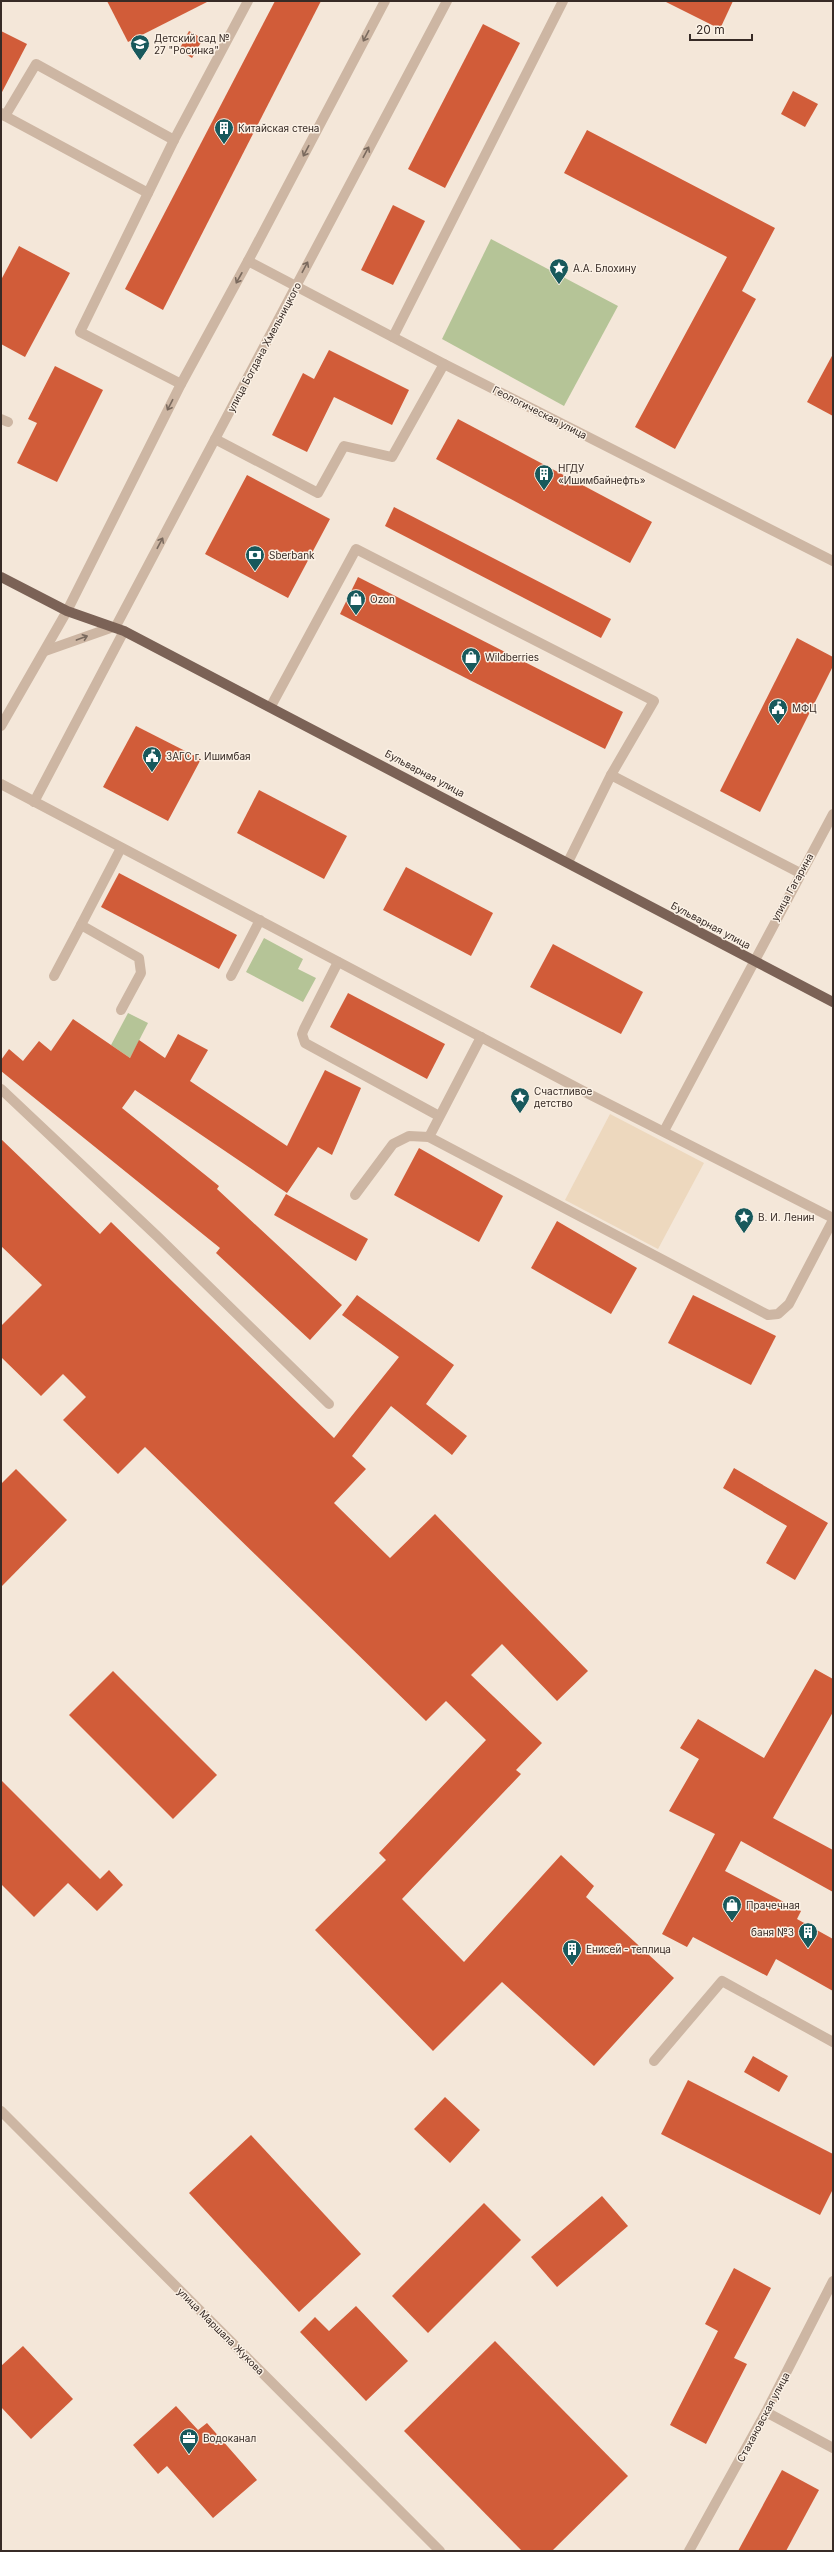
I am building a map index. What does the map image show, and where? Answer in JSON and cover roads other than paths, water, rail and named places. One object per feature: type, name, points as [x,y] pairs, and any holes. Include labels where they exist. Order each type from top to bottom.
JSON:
[{"type":"main road","name":"Бульварная улица","points":[[1,577],[67,611],[120,628],[833,1002]]},
{"type":"street","points":[[181,384],[80,332],[174,140],[248,1]]},
{"type":"street","points":[[1,726],[67,611],[181,384],[384,1]]},
{"type":"street","name":"улица Богдана Хмельницкого","points":[[34,802],[215,439],[447,1]]},
{"type":"street","points":[[393,337],[561,2]]},
{"type":"street","points":[[148,193],[3,115],[36,64],[174,140]]},
{"type":"street","name":"Геологическая улица","points":[[248,260],[444,364],[833,560]]},
{"type":"street","points":[[215,439],[318,493],[344,446],[392,457],[444,364]]},
{"type":"street","points":[[271,706],[356,549],[654,701],[610,775],[568,862]]},
{"type":"street","points":[[45,651],[120,628]]},
{"type":"street","points":[[610,775],[800,873]]},
{"type":"street","points":[[1,784],[481,1037],[833,1219],[789,1304],[778,1314],[768,1315],[429,1137],[409,1136],[393,1144],[355,1195]]},
{"type":"street","name":"улица Гагарина","points":[[664,1131],[753,961],[833,814]]},
{"type":"street","points":[[54,976],[121,848]]},
{"type":"street","points":[[231,976],[260,920]]},
{"type":"street","points":[[81,926],[139,958],[141,973],[121,1010]]},
{"type":"street","points":[[338,962],[304,1029],[303,1039],[305,1044],[439,1116]]},
{"type":"street","points":[[429,1137],[481,1037]]},
{"type":"street","points":[[1,1089],[158,1237],[329,1404]]},
{"type":"street","points":[[654,2061],[722,1981],[833,2042]]},
{"type":"street","name":"улица Маршала Жукова","points":[[1,2111],[440,2551]]},
{"type":"street","name":"Стахановская улица","points":[[689,2551],[766,2412],[833,2281]]},
{"type":"street","points":[[766,2412],[833,2448]]},
{"type":"place","name":"Детский сад № 27 \"Росинка\"","points":[[140,61]]},
{"type":"place","name":"Китайская стена","points":[[224,145]]},
{"type":"place","name":"А.А. Блохину","points":[[559,285]]},
{"type":"place","name":"НГДУ «Ишимбайнефть»","points":[[544,491]]},
{"type":"place","name":"Sberbank","points":[[255,572]]},
{"type":"place","name":"Ozon","points":[[356,616]]},
{"type":"place","name":"Wildberries","points":[[471,674]]},
{"type":"place","name":"МФЦ","points":[[778,725]]},
{"type":"place","name":"ЗАГС г. Ишимбая","points":[[152,773]]},
{"type":"place","name":"Счастливое детство","points":[[520,1114]]},
{"type":"place","name":"В. И. Ленин","points":[[744,1234]]},
{"type":"place","name":"Прачечная","points":[[732,1922]]},
{"type":"place","name":"баня №3","points":[[808,1949]]},
{"type":"place","name":"Енисей - теплица","points":[[572,1966]]},
{"type":"place","name":"Водоканал","points":[[189,2455]]}]
